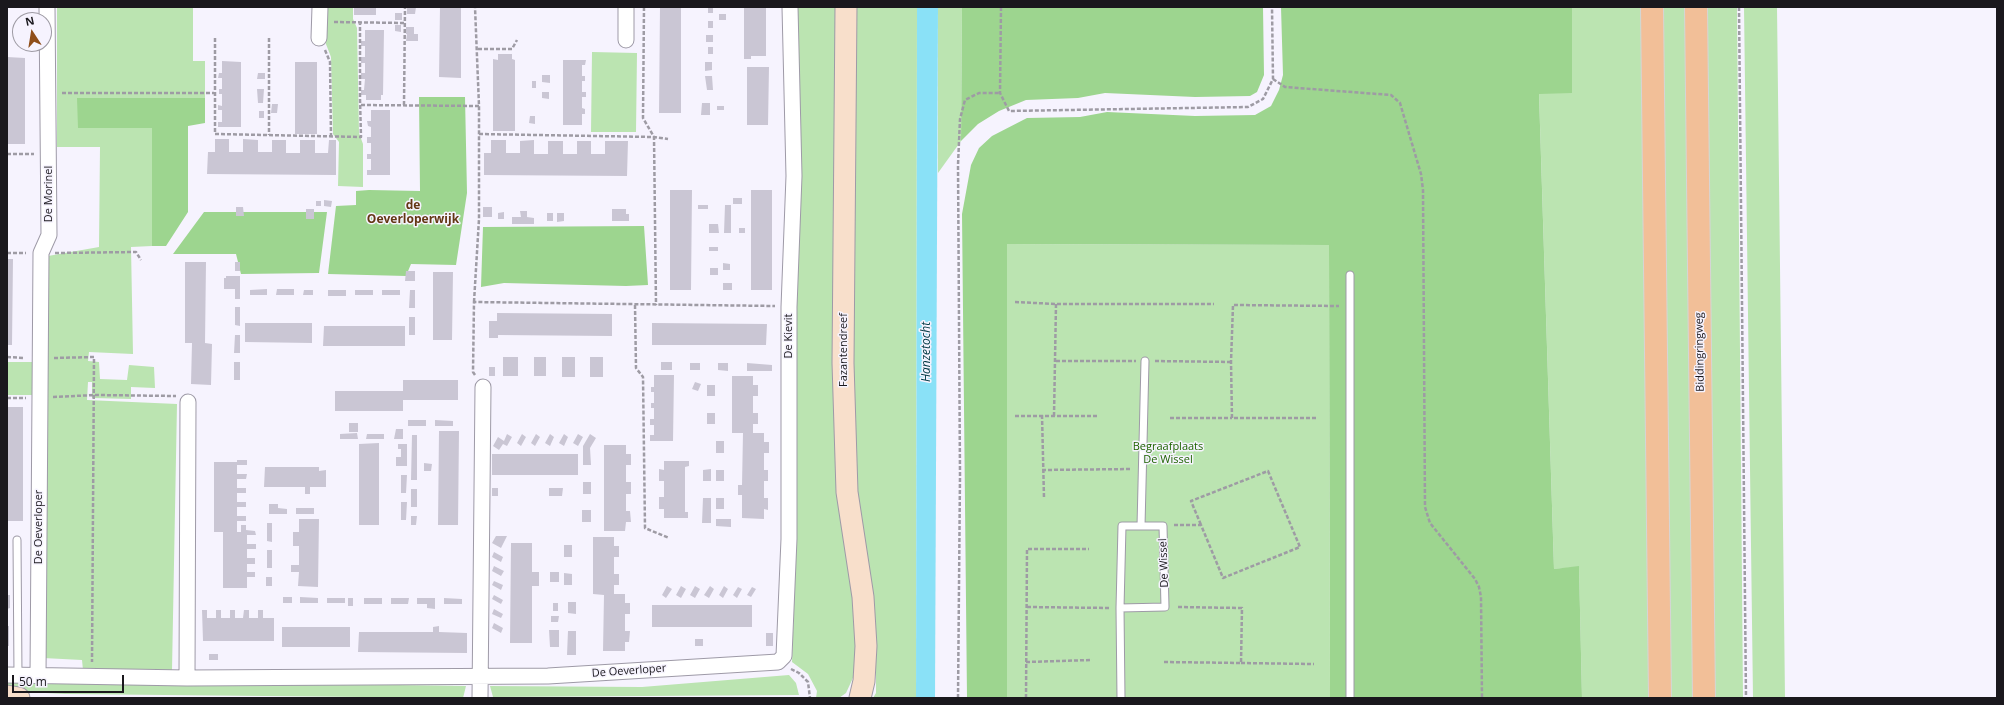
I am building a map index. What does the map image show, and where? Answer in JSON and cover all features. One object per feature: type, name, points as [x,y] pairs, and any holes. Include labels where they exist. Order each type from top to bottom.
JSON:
[{"type":"main road","points":[[1652,7],[1660,698]]},
{"type":"main road","name":"Biddingringweg","points":[[1696,7],[1704,698]]},
{"type":"street","name":"De Morinel","points":[[40,378],[40,254],[49,234],[47,7]]},
{"type":"street","points":[[626,7],[626,40]]},
{"type":"street","name":"De Kievit","points":[[778,662],[784,656],[789,539],[789,307],[794,176],[790,7]]},
{"type":"street","name":"Fazantendreef","points":[[846,7],[843,363],[847,492],[863,597],[866,646],[858,696]]},
{"type":"street","points":[[319,38],[320,14]]},
{"type":"street","name":"De Oeverloper","points":[[38,676],[40,378]]},
{"type":"street","points":[[480,698],[483,387]]},
{"type":"street","points":[[187,678],[188,402]]},
{"type":"street","name":"De Oeverloper","points":[[12,676],[187,678],[548,676],[778,662]]},
{"type":"street","points":[[7,696],[18,698]]},
{"type":"lane","points":[[1350,275],[1350,698]]},
{"type":"lane","points":[[1141,526],[1145,361]]},
{"type":"lane","name":"De Wissel","points":[[1121,698],[1120,608],[1122,526],[1163,526],[1165,607]]},
{"type":"lane","name":"De Oeverloper","points":[[12,676],[18,540]]},
{"type":"lane","points":[[1120,608],[1165,607]]},
{"type":"path","points":[[404,105],[405,7]]},
{"type":"path","points":[[476,7],[479,106],[479,219],[474,302],[473,372],[483,387]]},
{"type":"path","points":[[644,7],[643,118],[654,136],[656,305]]},
{"type":"path","points":[[1001,7],[1000,93],[1009,111],[1248,107],[1263,99],[1274,79],[1272,7]]},
{"type":"path","points":[[1739,7],[1746,698]]},
{"type":"path","points":[[320,14],[360,23],[404,23]]},
{"type":"path","points":[[215,38],[215,134],[362,137],[360,99],[360,23]]},
{"type":"path","points":[[269,38],[269,135]]},
{"type":"path","points":[[319,38],[330,62],[331,136]]},
{"type":"path","points":[[478,49],[512,49],[517,40]]},
{"type":"path","points":[[1274,79],[1285,87],[1390,95],[1400,103],[1421,174],[1424,190],[1425,507],[1430,522],[1480,587],[1482,698]]},
{"type":"path","points":[[48,93],[214,93]]},
{"type":"path","points":[[958,698],[960,476],[958,165],[960,119],[964,100],[979,93],[1000,93]]},
{"type":"path","points":[[361,105],[479,106]]},
{"type":"path","points":[[479,134],[654,136],[668,139]]},
{"type":"path","points":[[7,154],[48,155]]},
{"type":"path","points":[[7,254],[136,252],[141,260]]},
{"type":"path","points":[[474,302],[789,307]]},
{"type":"path","points":[[1015,302],[1056,304],[1214,304]]},
{"type":"path","points":[[635,304],[636,368],[643,377],[645,528],[668,538]]},
{"type":"path","points":[[1054,416],[1056,304]]},
{"type":"path","points":[[1232,418],[1231,362],[1233,305],[1350,306]]},
{"type":"path","points":[[7,357],[94,357],[95,395],[92,677]]},
{"type":"path","points":[[7,398],[95,395],[174,396],[188,402]]},
{"type":"path","points":[[1042,415],[1042,470],[1044,498]]},
{"type":"path","points":[[1015,416],[1099,416]]},
{"type":"path","points":[[1170,418],[1316,418]]},
{"type":"path","points":[[1042,470],[1142,469]]},
{"type":"path","points":[[1268,471],[1300,547],[1223,578],[1201,525],[1191,501],[1268,471]]},
{"type":"path","points":[[1163,526],[1201,525]]},
{"type":"path","points":[[1026,698],[1027,549],[1089,549]]},
{"type":"path","points":[[1027,607],[1120,608]]},
{"type":"path","points":[[1165,607],[1242,608],[1241,663]]},
{"type":"path","points":[[1026,662],[1092,660]]},
{"type":"path","points":[[778,662],[799,673],[808,682],[811,695],[810,698]]},
{"type":"path","points":[[1164,662],[1314,664]]},
{"type":"green space","points":[[57,7],[193,7],[193,61],[205,61],[205,98],[78,98],[79,128],[152,128],[152,246],[131,247],[133,354],[89,352],[88,361],[99,362],[100,379],[127,380],[129,365],[154,367],[155,388],[131,387],[131,399],[92,398],[92,382],[88,382],[87,400],[177,404],[172,670],[83,670],[82,660],[43,658],[48,256],[99,247],[100,147],[57,147]]},
{"type":"green space","points":[[326,7],[353,7],[353,19],[357,28],[359,133],[363,144],[363,187],[338,186],[339,142],[333,134],[331,57],[324,39]]},
{"type":"green space","points":[[794,7],[836,7],[833,356],[834,421],[837,471],[848,544],[857,637],[858,667],[846,693],[839,698],[816,698],[817,691],[808,674],[792,662],[796,547]]},
{"type":"green space","points":[[856,7],[917,7],[916,698],[873,698],[876,693],[876,653],[856,482],[853,390]]},
{"type":"green space","points":[[938,7],[962,7],[961,141],[938,173]]},
{"type":"green space","points":[[962,7],[1263,7],[1264,75],[1257,92],[1250,96],[1195,97],[1105,93],[1078,98],[1026,100],[999,111],[978,124],[961,141]]},
{"type":"green space","points":[[1281,7],[1572,7],[1572,93],[1539,94],[1554,569],[1579,566],[1582,698],[1330,698],[1329,245],[1007,244],[1007,698],[967,698],[962,214],[971,165],[979,148],[992,136],[1027,118],[1080,117],[1107,112],[1195,116],[1255,115],[1271,106],[1279,90],[1283,75]]},
{"type":"green space","points":[[1572,7],[1646,7],[1653,698],[1582,698],[1579,567],[1554,569],[1539,93],[1572,92]]},
{"type":"green space","points":[[1661,7],[1685,7],[1695,698],[1667,698]]},
{"type":"green space","points":[[1702,7],[1737,7],[1743,698],[1711,698]]},
{"type":"green space","points":[[1744,7],[1777,7],[1785,698],[1753,698]]},
{"type":"green space","points":[[592,52],[637,53],[636,132],[591,132]]},
{"type":"green space","points":[[419,97],[465,97],[467,193],[456,265],[411,264],[406,276],[328,274],[336,206],[356,205],[356,191],[420,191]]},
{"type":"green space","points":[[77,98],[205,98],[205,123],[188,126],[188,212],[166,246],[152,246],[152,128],[78,128]]},
{"type":"green space","points":[[204,212],[327,212],[319,273],[241,274],[236,254],[173,254]]},
{"type":"green space","points":[[644,226],[648,285],[626,286],[504,283],[481,287],[483,227]]},
{"type":"green space","name":"Begraafplaats De Wissel","points":[[1007,244],[1329,245],[1330,698],[1007,698]]},
{"type":"green space","points":[[7,362],[33,362],[35,395],[7,395]]},
{"type":"green space","points":[[789,675],[796,683],[799,695],[493,697],[490,686],[642,687]]},
{"type":"green space","points":[[7,679],[466,686],[463,698],[65,694],[7,691]]},
{"type":"water","name":"Hanzetocht","points":[[917,7],[938,7],[935,698],[916,698]]},
{"type":"building","points":[[354,7],[376,7],[376,15],[354,15]]},
{"type":"building","points":[[407,7],[416,7],[415,14],[407,14]]},
{"type":"building","points":[[440,7],[461,7],[461,78],[439,77]]},
{"type":"building","points":[[660,7],[681,7],[681,113],[659,113]]},
{"type":"building","points":[[708,7],[713,7],[713,13],[708,13]]},
{"type":"building","points":[[744,7],[766,7],[766,56],[751,56],[751,59],[744,59]]},
{"type":"building","points":[[395,13],[402,13],[402,20],[395,20]]},
{"type":"building","points":[[719,14],[726,14],[726,20],[719,20]]},
{"type":"building","points":[[708,21],[713,21],[713,28],[708,28]]},
{"type":"building","points":[[395,25],[401,25],[401,32],[395,31]]},
{"type":"building","points":[[406,27],[414,27],[414,34],[406,34]]},
{"type":"building","points":[[365,30],[384,30],[383,95],[381,95],[381,100],[366,100],[366,95],[361,95],[361,90],[364,90],[365,79],[361,79],[361,73],[365,73],[365,63],[361,63],[361,57],[365,57],[365,46],[361,46],[361,41],[365,41]]},
{"type":"building","points":[[407,34],[418,34],[418,41],[406,41]]},
{"type":"building","points":[[706,35],[713,35],[713,42],[706,42]]},
{"type":"building","points":[[708,47],[713,47],[713,54],[708,54]]},
{"type":"building","points":[[498,54],[512,54],[512,59],[515,60],[515,131],[493,131],[493,59],[498,60]]},
{"type":"building","points":[[7,57],[25,58],[25,144],[7,144]]},
{"type":"building","points":[[563,60],[586,60],[585,65],[582,65],[582,76],[585,76],[585,81],[582,81],[582,92],[586,92],[586,97],[582,97],[582,108],[585,109],[585,114],[582,114],[582,125],[563,125]]},
{"type":"building","points":[[222,61],[241,62],[241,127],[218,127],[218,122],[222,122],[222,110],[218,110],[218,105],[222,106],[222,94],[219,94],[219,89],[222,89],[222,78],[218,78],[219,73],[222,73]]},
{"type":"building","points":[[295,62],[317,62],[317,134],[295,134]]},
{"type":"building","points":[[705,62],[712,62],[712,70],[705,71]]},
{"type":"building","points":[[747,67],[769,67],[768,125],[747,125]]},
{"type":"building","points":[[258,73],[265,73],[265,79],[257,79]]},
{"type":"building","points":[[542,75],[550,75],[550,83],[542,82]]},
{"type":"building","points":[[705,76],[712,76],[713,90],[707,90]]},
{"type":"building","points":[[532,81],[536,81],[536,88],[532,88]]},
{"type":"building","points":[[257,89],[264,89],[263,103],[258,103]]},
{"type":"building","points":[[542,92],[549,92],[549,99],[542,98]]},
{"type":"building","points":[[702,103],[710,103],[710,115],[701,115]]},
{"type":"building","points":[[272,104],[278,104],[277,113],[271,113]]},
{"type":"building","points":[[717,106],[724,106],[724,110],[717,110]]},
{"type":"building","points":[[371,110],[390,110],[390,175],[367,175],[367,170],[371,170],[371,159],[367,159],[367,154],[371,154],[371,143],[367,143],[367,137],[371,137],[371,127],[368,126],[367,121],[371,121]]},
{"type":"building","points":[[259,111],[264,111],[264,118],[259,118]]},
{"type":"building","points":[[530,116],[535,116],[535,124],[529,123]]},
{"type":"building","points":[[215,139],[229,139],[229,152],[243,152],[243,139],[258,140],[258,152],[272,152],[272,140],[286,140],[286,153],[300,153],[300,140],[315,140],[315,153],[328,153],[329,140],[336,140],[336,175],[207,174],[208,152],[215,152]]},
{"type":"building","points":[[491,140],[506,140],[506,153],[520,153],[520,141],[534,140],[534,154],[548,154],[548,141],[563,141],[563,154],[577,154],[577,141],[591,141],[591,154],[605,154],[605,141],[628,141],[627,176],[484,175],[484,153],[491,153]]},
{"type":"building","points":[[670,190],[692,190],[691,290],[670,290]]},
{"type":"building","points":[[751,190],[772,190],[772,290],[751,290]]},
{"type":"building","points":[[733,198],[742,198],[742,204],[733,204]]},
{"type":"building","points":[[324,200],[332,201],[331,207],[324,206]]},
{"type":"building","points":[[316,201],[321,201],[321,206],[316,206]]},
{"type":"building","points":[[698,205],[708,205],[708,209],[698,209]]},
{"type":"building","points":[[725,205],[731,205],[731,233],[724,233]]},
{"type":"building","points":[[236,207],[243,207],[244,216],[236,216]]},
{"type":"building","points":[[483,207],[492,207],[492,217],[483,217]]},
{"type":"building","points":[[306,209],[314,209],[314,219],[306,219]]},
{"type":"building","points":[[612,209],[626,209],[626,214],[629,214],[629,221],[612,221]]},
{"type":"building","points":[[520,211],[527,211],[527,217],[534,218],[534,224],[512,224],[512,217],[521,217]]},
{"type":"building","points":[[504,212],[504,219],[498,219],[498,213]]},
{"type":"building","points":[[547,213],[553,213],[553,221],[547,221]]},
{"type":"building","points":[[557,213],[564,213],[564,221],[557,222]]},
{"type":"building","points":[[709,224],[718,224],[719,233],[709,233]]},
{"type":"building","points":[[739,228],[745,228],[745,233],[739,233]]},
{"type":"building","points":[[709,247],[718,247],[718,251],[709,251]]},
{"type":"building","points":[[7,259],[13,259],[12,345],[7,345]]},
{"type":"building","points":[[185,262],[206,262],[205,343],[212,344],[211,385],[191,384],[192,343],[185,343]]},
{"type":"building","points":[[235,262],[240,262],[240,271],[235,271]]},
{"type":"building","points":[[723,263],[730,264],[730,270],[723,270]]},
{"type":"building","points":[[710,268],[718,268],[718,275],[710,275]]},
{"type":"building","points":[[406,271],[415,271],[415,281],[405,281]]},
{"type":"building","points":[[433,272],[453,272],[452,340],[433,340]]},
{"type":"building","points":[[226,276],[240,276],[240,299],[235,299],[235,289],[224,289],[224,278],[226,278]]},
{"type":"building","points":[[723,283],[732,283],[732,290],[723,290]]},
{"type":"building","points":[[267,289],[267,295],[250,295],[250,290]]},
{"type":"building","points":[[277,289],[294,289],[294,295],[276,295]]},
{"type":"building","points":[[304,290],[313,290],[313,295],[303,295]]},
{"type":"building","points":[[328,290],[346,290],[346,296],[328,296]]},
{"type":"building","points":[[355,290],[373,290],[373,295],[355,295]]},
{"type":"building","points":[[382,290],[400,290],[400,295],[382,295]]},
{"type":"building","points":[[410,290],[415,290],[415,308],[409,308]]},
{"type":"building","points":[[235,307],[240,307],[240,326],[235,325]]},
{"type":"building","points":[[497,313],[612,314],[612,336],[498,335],[498,338],[489,338],[489,321],[497,321]]},
{"type":"building","points":[[409,317],[415,317],[415,335],[409,335]]},
{"type":"building","points":[[245,323],[312,323],[312,343],[245,342]]},
{"type":"building","points":[[652,323],[767,324],[766,345],[652,345]]},
{"type":"building","points":[[324,326],[405,326],[405,346],[323,346]]},
{"type":"building","points":[[235,335],[240,335],[240,353],[234,353]]},
{"type":"building","points":[[503,357],[518,357],[518,376],[503,376]]},
{"type":"building","points":[[534,357],[546,357],[546,376],[534,376]]},
{"type":"building","points":[[562,357],[575,357],[575,377],[562,377]]},
{"type":"building","points":[[590,357],[603,357],[603,377],[590,377]]},
{"type":"building","points":[[234,362],[240,362],[240,380],[234,380]]},
{"type":"building","points":[[661,362],[672,362],[672,370],[661,370]]},
{"type":"building","points":[[690,363],[700,363],[700,370],[690,370]]},
{"type":"building","points":[[718,363],[728,363],[728,371],[718,370]]},
{"type":"building","points":[[747,363],[772,365],[772,371],[747,371]]},
{"type":"building","points":[[489,367],[495,367],[495,376],[489,376]]},
{"type":"building","points":[[654,375],[674,375],[673,441],[650,441],[650,435],[654,435],[654,425],[650,425],[650,419],[654,419],[654,408],[651,408],[651,403],[654,403],[654,392],[651,392],[651,387],[654,387]]},
{"type":"building","points":[[732,376],[753,376],[753,385],[758,385],[758,396],[753,396],[753,413],[758,413],[758,424],[753,424],[753,433],[764,433],[764,442],[769,442],[769,453],[764,453],[764,470],[768,470],[768,481],[764,481],[764,498],[768,498],[768,510],[764,509],[764,519],[742,518],[742,495],[738,495],[738,485],[742,485],[743,433],[732,433]]},
{"type":"building","points":[[403,380],[458,380],[458,400],[403,400],[403,411],[335,411],[335,391],[403,391]]},
{"type":"building","points":[[695,382],[701,384],[698,391],[692,389]]},
{"type":"building","points":[[707,385],[715,385],[715,396],[707,396]]},
{"type":"building","points":[[7,407],[23,407],[23,521],[7,521]]},
{"type":"building","points":[[707,413],[715,413],[715,424],[707,424]]},
{"type":"building","points":[[408,420],[426,420],[426,426],[408,426]]},
{"type":"building","points":[[435,420],[453,421],[453,426],[435,426]]},
{"type":"building","points":[[349,423],[358,423],[358,432],[349,432]]},
{"type":"building","points":[[396,429],[403,429],[403,439],[394,439]]},
{"type":"building","points":[[439,431],[459,431],[458,525],[438,525]]},
{"type":"building","points":[[357,433],[358,439],[340,439],[340,434]]},
{"type":"building","points":[[367,434],[384,434],[384,439],[366,439]]},
{"type":"building","points":[[507,434],[512,437],[507,446],[503,444],[499,450],[493,446],[498,437],[504,441]]},
{"type":"building","points":[[522,434],[526,437],[521,446],[517,443]]},
{"type":"building","points":[[536,434],[540,437],[535,446],[531,443]]},
{"type":"building","points":[[550,434],[554,437],[550,446],[545,443]]},
{"type":"building","points":[[564,434],[568,437],[564,446],[559,443]]},
{"type":"building","points":[[578,434],[583,437],[578,446],[573,443]]},
{"type":"building","points":[[590,434],[596,438],[590,448],[591,465],[583,465],[583,446]]},
{"type":"building","points":[[412,435],[417,435],[417,480],[411,480]]},
{"type":"building","points":[[716,441],[724,441],[724,453],[716,453]]},
{"type":"building","points":[[379,443],[379,525],[359,525],[359,444]]},
{"type":"building","points":[[398,444],[407,444],[407,466],[396,466],[396,457],[401,457],[401,449],[398,449]]},
{"type":"building","points":[[604,445],[626,445],[626,454],[631,454],[631,465],[626,465],[626,482],[631,482],[631,494],[626,494],[626,511],[630,511],[631,522],[626,522],[625,531],[604,531]]},
{"type":"building","points":[[492,454],[578,454],[578,475],[492,475]]},
{"type":"building","points":[[237,460],[247,460],[247,465],[237,465],[237,474],[247,474],[246,479],[237,479],[237,488],[246,488],[246,493],[237,493],[237,502],[246,502],[246,507],[237,507],[237,516],[246,516],[246,521],[237,521],[237,532],[241,532],[241,525],[246,525],[246,530],[255,531],[256,535],[247,535],[247,544],[256,544],[256,549],[247,549],[247,558],[255,558],[255,564],[247,564],[247,572],[255,572],[255,577],[247,577],[247,588],[223,588],[223,532],[214,532],[214,462],[237,462]]},
{"type":"building","points":[[664,461],[689,461],[689,466],[685,467],[685,512],[688,512],[688,518],[664,518],[664,509],[659,509],[659,497],[664,497],[664,481],[659,481],[659,469],[664,470]]},
{"type":"building","points":[[424,463],[432,464],[431,471],[424,471]]},
{"type":"building","points":[[265,467],[319,467],[319,471],[326,470],[326,487],[310,487],[310,494],[305,494],[305,487],[264,487]]},
{"type":"building","points":[[711,469],[711,481],[703,481],[703,470]]},
{"type":"building","points":[[716,470],[724,470],[724,481],[716,481]]},
{"type":"building","points":[[401,475],[407,475],[406,493],[401,493]]},
{"type":"building","points":[[583,482],[591,482],[591,494],[583,494]]},
{"type":"building","points":[[492,488],[498,488],[498,496],[492,496]]},
{"type":"building","points":[[549,488],[563,488],[562,496],[549,496]]},
{"type":"building","points":[[411,489],[417,489],[417,507],[411,507]]},
{"type":"building","points":[[703,498],[711,498],[711,523],[702,523]]},
{"type":"building","points":[[716,498],[724,498],[724,509],[716,509]]},
{"type":"building","points":[[401,502],[407,502],[406,520],[401,520]]},
{"type":"building","points":[[269,504],[278,504],[278,508],[287,509],[287,514],[269,514]]},
{"type":"building","points":[[296,508],[314,508],[314,514],[296,514]]},
{"type":"building","points":[[582,510],[591,510],[591,522],[582,522]]},
{"type":"building","points":[[411,516],[417,516],[416,525],[411,525]]},
{"type":"building","points":[[299,519],[319,519],[318,587],[298,586],[299,572],[291,572],[291,565],[299,565],[299,546],[293,546],[293,532],[299,532]]},
{"type":"building","points":[[716,519],[731,519],[731,527],[716,526]]},
{"type":"building","points":[[267,523],[272,523],[272,542],[267,541]]},
{"type":"building","points":[[496,536],[507,536],[501,548],[492,543]]},
{"type":"building","points":[[593,537],[614,537],[614,546],[619,546],[619,557],[614,557],[614,574],[619,574],[619,585],[614,585],[614,594],[625,594],[625,603],[630,603],[630,614],[625,614],[625,631],[630,631],[629,642],[625,642],[625,651],[603,651],[604,595],[593,594]]},
{"type":"building","points":[[511,543],[532,543],[532,572],[539,572],[539,586],[532,586],[532,643],[510,643]]},
{"type":"building","points":[[564,545],[572,545],[572,557],[564,557]]},
{"type":"building","points":[[267,550],[272,550],[272,568],[267,568]]},
{"type":"building","points":[[494,552],[503,557],[501,562],[492,557]]},
{"type":"building","points":[[494,566],[504,571],[501,576],[492,571]]},
{"type":"building","points":[[550,572],[559,572],[559,582],[550,582]]},
{"type":"building","points":[[564,573],[572,574],[572,585],[564,585]]},
{"type":"building","points":[[266,577],[272,577],[272,586],[266,586]]},
{"type":"building","points":[[494,581],[503,585],[501,590],[492,585]]},
{"type":"building","points":[[667,586],[672,589],[666,598],[662,595]]},
{"type":"building","points":[[681,586],[686,589],[681,598],[676,595]]},
{"type":"building","points":[[695,586],[700,589],[695,598],[690,595]]},
{"type":"building","points":[[710,586],[714,589],[709,598],[704,595]]},
{"type":"building","points":[[724,586],[728,589],[723,598],[719,595]]},
{"type":"building","points":[[738,587],[742,589],[737,598],[733,595]]},
{"type":"building","points":[[752,587],[756,589],[751,597],[747,595]]},
{"type":"building","points":[[7,595],[10,595],[10,608],[7,609]]},
{"type":"building","points":[[494,595],[503,600],[501,604],[492,599]]},
{"type":"building","points":[[283,597],[292,597],[292,603],[283,603]]},
{"type":"building","points":[[300,597],[318,598],[318,603],[300,603]]},
{"type":"building","points":[[327,598],[345,598],[345,603],[327,603]]},
{"type":"building","points":[[348,598],[353,598],[353,606],[348,606]]},
{"type":"building","points":[[364,598],[382,598],[382,604],[364,604]]},
{"type":"building","points":[[391,598],[409,598],[408,604],[391,604]]},
{"type":"building","points":[[417,598],[435,598],[435,609],[427,608],[427,604],[417,604]]},
{"type":"building","points":[[444,598],[462,599],[462,604],[444,604]]},
{"type":"building","points":[[568,602],[576,602],[576,614],[568,613]]},
{"type":"building","points":[[553,603],[558,603],[558,611],[553,611]]},
{"type":"building","points":[[652,605],[752,605],[752,627],[652,627]]},
{"type":"building","points":[[494,609],[503,614],[501,618],[492,614]]},
{"type":"building","points":[[202,610],[207,610],[207,618],[216,618],[216,610],[221,610],[221,618],[230,618],[230,610],[235,610],[235,618],[243,618],[244,610],[249,610],[249,618],[258,618],[258,610],[263,610],[263,618],[274,618],[274,641],[203,641]]},
{"type":"building","points":[[551,616],[559,616],[558,622],[551,622]]},
{"type":"building","points":[[494,623],[503,628],[501,633],[492,628]]},
{"type":"building","points":[[7,626],[9,626],[9,646],[7,646]]},
{"type":"building","points":[[439,626],[439,632],[467,633],[467,653],[358,652],[359,632],[433,632],[433,627]]},
{"type":"building","points":[[282,627],[350,627],[350,647],[282,647]]},
{"type":"building","points":[[549,630],[559,630],[559,647],[550,647]]},
{"type":"building","points":[[568,631],[576,631],[576,655],[567,655]]},
{"type":"building","points":[[766,633],[773,633],[773,646],[766,646]]},
{"type":"building","points":[[695,639],[703,639],[703,646],[695,646]]},
{"type":"building","points":[[209,654],[218,654],[218,660],[209,660]]},
{"type":"district","name":"de Oeverloperwijk","points":[[413,213]]}]
